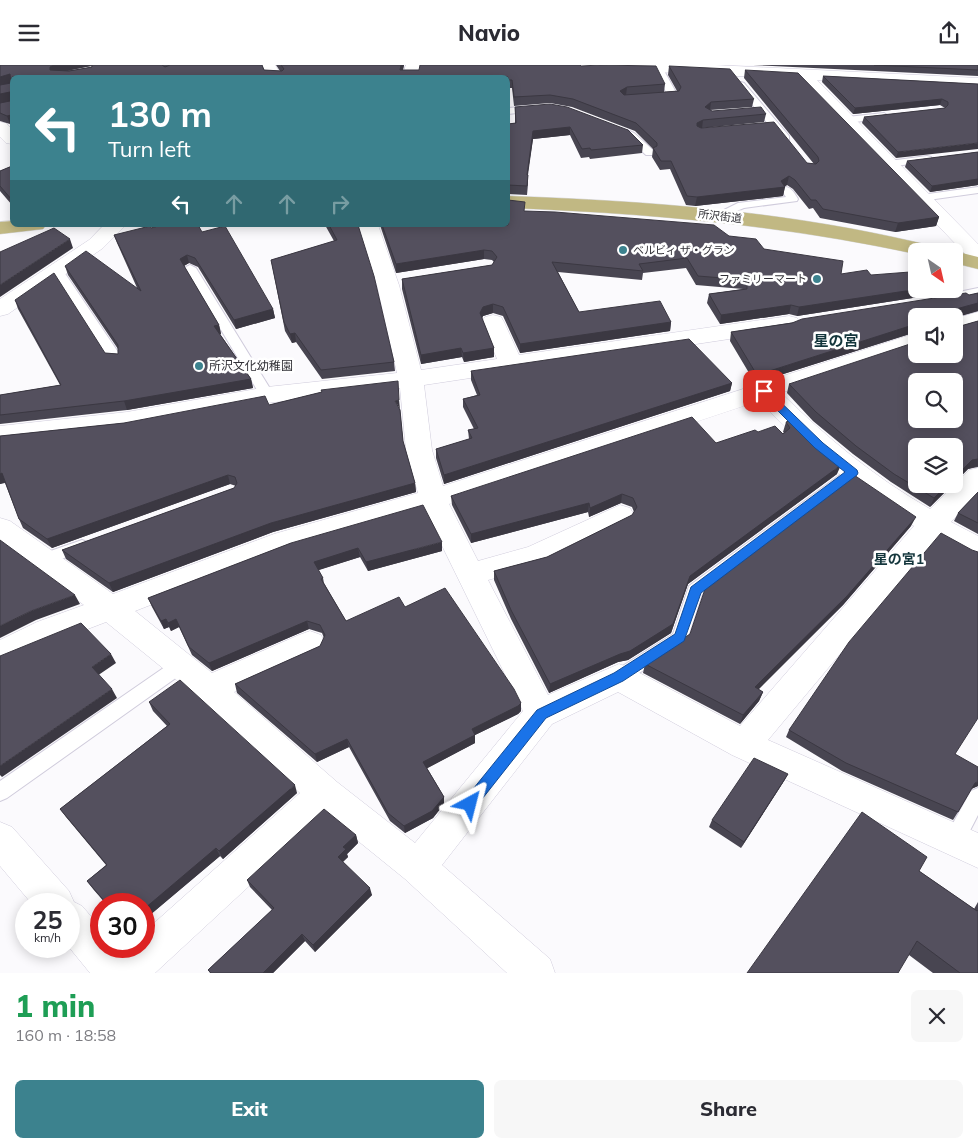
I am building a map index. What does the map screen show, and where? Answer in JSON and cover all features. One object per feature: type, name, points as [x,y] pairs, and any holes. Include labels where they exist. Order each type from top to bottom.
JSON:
[{"type":"main road","name":"所沢街道","points":[[510,203],[606,205],[717,216],[884,241],[908,246]]},
{"type":"main road","points":[[963,259],[978,263]]},
{"type":"street","points":[[614,65],[978,83]]},
{"type":"street","points":[[894,65],[905,80]]},
{"type":"street","points":[[801,74],[978,256]]},
{"type":"street","points":[[0,127],[10,137]]},
{"type":"street","points":[[0,309],[96,245],[114,227]]},
{"type":"street","points":[[369,227],[397,281],[420,450],[433,499],[541,714]]},
{"type":"street","points":[[963,324],[978,319]]},
{"type":"street","points":[[492,322],[511,364]]},
{"type":"street","points":[[0,435],[127,421],[267,395],[411,379],[793,322]]},
{"type":"street","points":[[0,654],[48,631],[284,542],[433,499],[908,343]]},
{"type":"street","points":[[764,391],[819,445],[853,473],[932,524],[978,549]]},
{"type":"street","points":[[744,745],[932,524],[978,477]]},
{"type":"street","points":[[471,574],[536,556],[620,515]]},
{"type":"street","points":[[0,528],[110,608],[181,665],[325,793],[418,867],[536,973]]},
{"type":"street","points":[[208,689],[310,644]]},
{"type":"street","points":[[418,867],[541,714],[619,677],[744,745],[966,846]]},
{"type":"street","points":[[127,973],[325,793]]},
{"type":"street","points":[[0,839],[47,893]]},
{"type":"street","points":[[80,932],[115,973]]},
{"type":"lane","points":[[645,98],[673,96],[658,67]]},
{"type":"lane","points":[[730,71],[757,111],[793,147]]},
{"type":"lane","points":[[510,111],[542,109]]},
{"type":"lane","points":[[847,120],[894,115]]},
{"type":"lane","points":[[614,128],[632,135],[650,153]]},
{"type":"lane","points":[[889,164],[938,158]]},
{"type":"lane","points":[[717,216],[742,205],[793,199],[786,190]]},
{"type":"lane","points":[[921,198],[978,190]]},
{"type":"lane","points":[[190,268],[267,395]]},
{"type":"lane","points":[[58,271],[115,358]]},
{"type":"lane","points":[[936,300],[978,292]]},
{"type":"lane","points":[[619,677],[680,637],[695,590],[853,473]]},
{"type":"lane","points":[[44,559],[100,539]]},
{"type":"lane","points":[[0,792],[181,665]]},
{"type":"lane","points":[[966,846],[978,797]]},
{"type":"building","points":[[0,65],[54,65],[50,67],[50,70],[69,71],[92,67],[92,65],[162,65],[165,67],[170,65],[262,65],[264,70],[282,71],[284,69],[281,65],[401,65],[400,70],[419,70],[420,65],[656,66],[665,84],[627,87],[620,91],[624,95],[679,91],[681,87],[669,66],[730,69],[754,99],[711,102],[705,107],[712,111],[761,107],[766,114],[703,120],[697,123],[697,126],[701,128],[774,122],[807,163],[816,164],[819,161],[818,157],[745,70],[798,73],[939,217],[898,223],[823,209],[816,200],[811,200],[795,180],[789,176],[781,181],[785,187],[697,197],[687,196],[671,161],[661,161],[653,148],[657,146],[657,143],[636,123],[573,99],[550,95],[514,97],[510,75],[10,74],[0,77]]},
{"type":"building","points":[[874,65],[978,65],[978,70]]},
{"type":"building","points":[[823,76],[978,84],[978,143],[898,152],[864,117],[945,108],[948,102],[942,99],[855,108]]},
{"type":"building","points":[[10,83],[10,92],[0,94],[0,85]]},
{"type":"building","points":[[10,101],[10,115],[0,113],[0,103]]},
{"type":"building","points":[[550,104],[567,107],[628,130],[643,145],[591,150],[590,148],[582,149],[570,127],[533,131],[527,186],[510,185],[510,124],[516,123],[515,107]]},
{"type":"building","points":[[978,152],[978,179],[932,186],[907,161]]},
{"type":"building","points":[[10,167],[10,198],[0,186],[0,171]]},
{"type":"building","points":[[510,200],[525,202],[524,211],[714,225],[729,236],[756,239],[764,249],[843,261],[841,274],[867,270],[871,275],[908,272],[908,291],[799,307],[791,305],[721,315],[709,294],[747,289],[747,280],[698,276],[687,258],[639,264],[643,271],[552,262],[579,312],[660,301],[671,322],[520,344],[503,307],[493,304],[483,307],[480,313],[494,348],[463,353],[461,348],[421,355],[402,279],[492,265],[497,257],[492,251],[484,250],[396,264],[383,227],[510,227]]},
{"type":"building","points":[[146,227],[199,227],[202,232],[226,227],[273,309],[234,320],[195,258],[187,255],[180,259],[219,325],[214,326],[251,379],[124,401],[0,415],[0,395],[61,385],[15,300],[54,273],[105,353],[118,354],[118,345],[65,266],[86,251],[141,291],[114,235]]},
{"type":"building","points":[[330,227],[359,227],[374,276],[394,362],[321,370],[295,333],[290,334],[284,322],[271,260],[337,240]]},
{"type":"building","points":[[54,228],[70,239],[0,285],[0,252]]},
{"type":"building","points":[[963,293],[969,295],[978,293],[978,303],[960,308],[908,308],[908,327],[757,375],[731,332],[792,323],[802,319],[934,298],[963,298]]},
{"type":"building","points":[[978,321],[978,459],[972,460],[963,469],[963,438],[908,438],[908,482],[856,446],[816,412],[789,384],[908,345],[908,363],[963,363],[963,325]]},
{"type":"building","points":[[689,339],[732,383],[444,475],[436,449],[472,438],[468,430],[478,428],[463,399],[480,395],[471,371]]},
{"type":"building","points":[[398,381],[399,400],[395,401],[400,410],[403,441],[415,483],[271,523],[109,583],[62,550],[234,488],[237,483],[235,477],[228,475],[47,539],[19,519],[2,473],[0,474],[0,436],[124,423],[265,396],[269,405],[322,392],[321,390]]},
{"type":"building","points":[[692,417],[716,443],[755,430],[758,432],[775,426],[783,434],[790,428],[786,422],[789,421],[841,465],[690,576],[673,624],[630,651],[550,684],[511,610],[494,571],[547,557],[632,515],[637,507],[633,498],[622,494],[590,508],[589,503],[471,534],[451,496]]},
{"type":"building","points":[[854,475],[916,517],[847,596],[755,687],[763,692],[743,715],[645,664],[690,634],[706,586]]},
{"type":"building","points":[[978,492],[978,523],[958,513]]},
{"type":"building","points":[[926,493],[939,493],[934,498]]},
{"type":"building","points":[[423,505],[442,542],[366,562],[358,548],[314,562],[323,578],[321,579],[346,621],[399,597],[405,607],[445,588],[514,689],[521,703],[472,729],[475,735],[423,762],[444,797],[432,811],[404,826],[388,813],[347,739],[315,754],[235,684],[320,646],[325,635],[320,625],[307,621],[209,663],[189,647],[176,619],[168,623],[166,619],[161,621],[148,598],[291,543]]},
{"type":"building","points":[[941,533],[978,552],[978,718],[955,754],[978,767],[978,781],[958,812],[846,763],[789,730],[849,642]]},
{"type":"building","points":[[0,540],[75,595],[31,611],[0,626]]},
{"type":"building","points":[[81,623],[111,654],[92,667],[112,689],[0,766],[0,656]]},
{"type":"building","points":[[180,680],[295,785],[219,851],[216,848],[155,900],[155,893],[97,893],[87,881],[107,865],[60,809],[170,724],[149,702]]},
{"type":"building","points":[[754,758],[788,774],[744,842],[712,820]]},
{"type":"building","points":[[324,809],[356,835],[343,847],[346,849],[338,857],[370,888],[313,945],[302,934],[263,973],[211,973],[208,970],[274,908],[247,880]]},
{"type":"building","points":[[862,812],[927,857],[919,871],[978,910],[978,973],[960,973],[917,941],[898,973],[747,973]]},
{"type":"place","name":"ベルビィ ザ・グラン","points":[[623,250]]},
{"type":"place","name":"ファミリーマート","points":[[817,279]]},
{"type":"place","name":"所沢文化幼稚園","points":[[199,366]]},
{"type":"district","name":"星の宮","points":[[836,341]]},
{"type":"district","name":"星の宮1","points":[[899,559]]},
{"type":"route","points":[[470,804],[541,714],[619,677],[680,637],[695,590],[853,473],[819,445],[764,391]]}]
